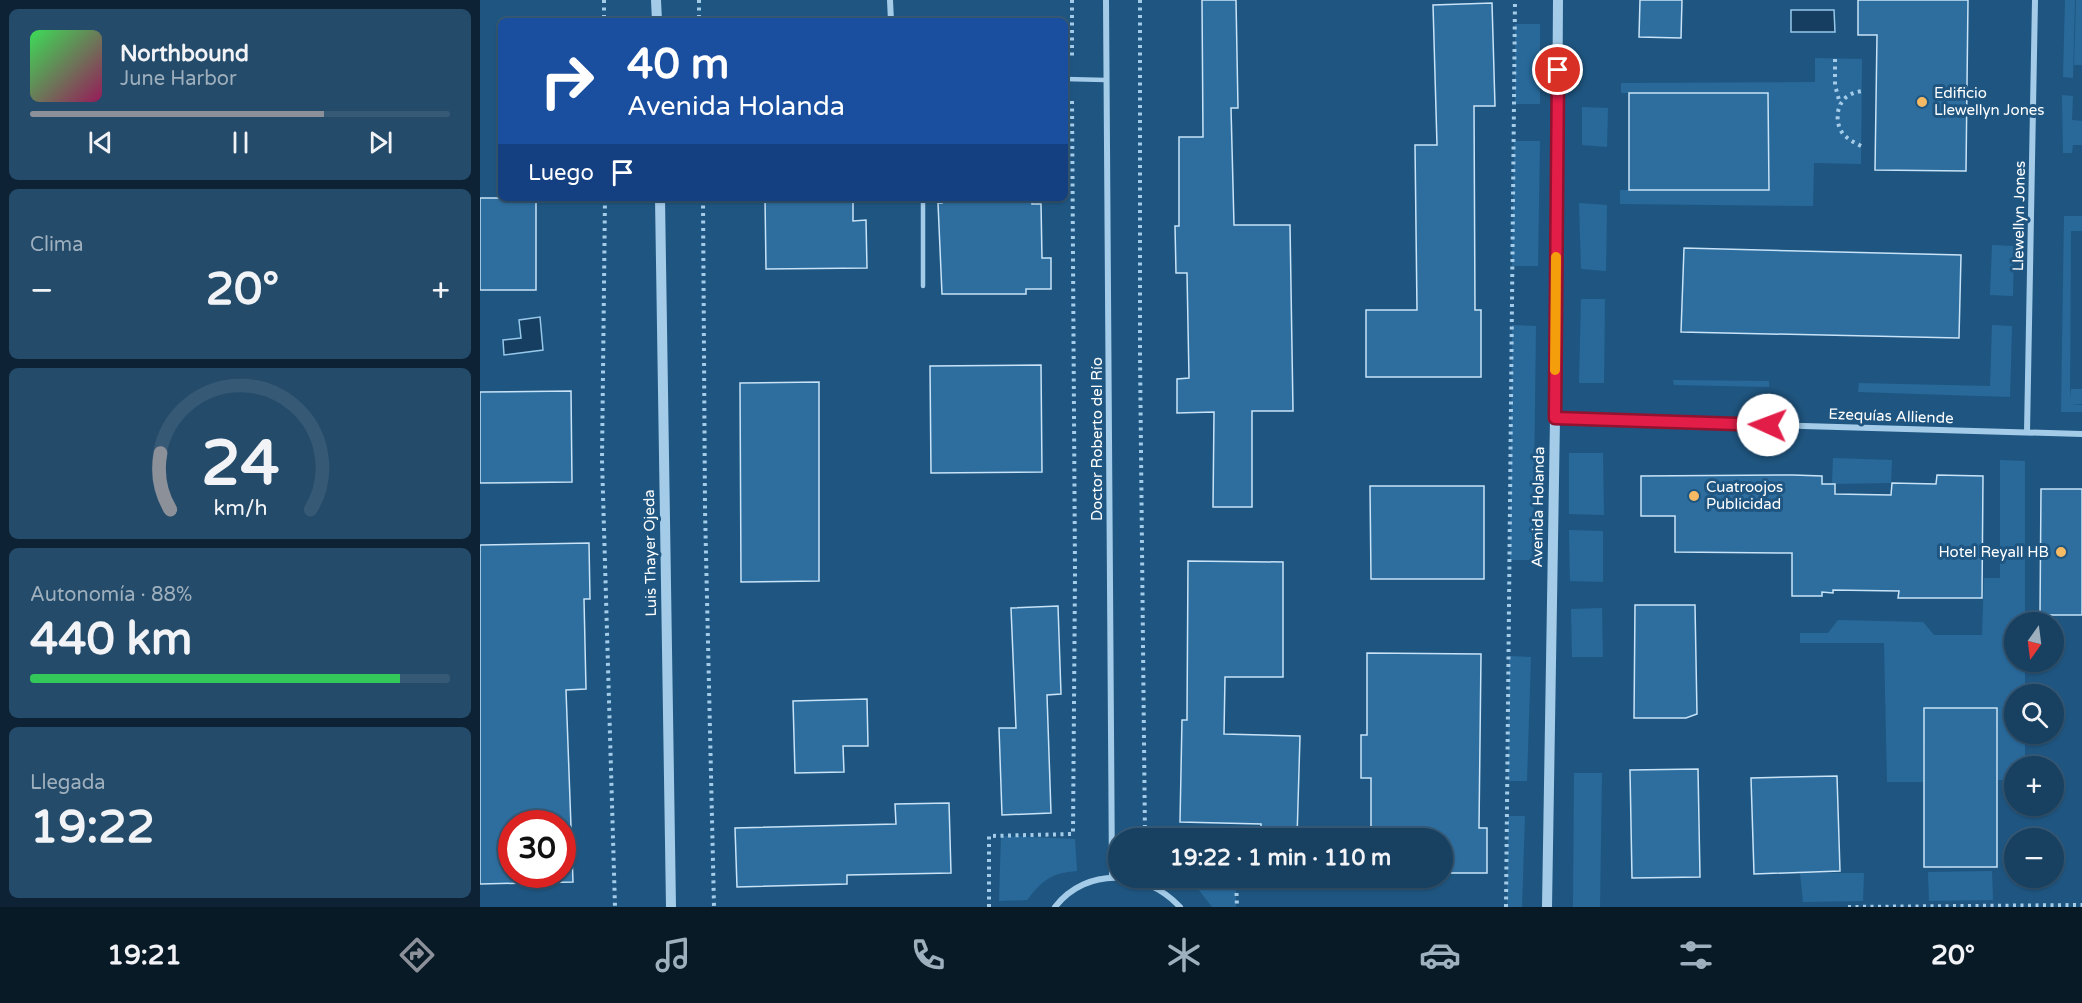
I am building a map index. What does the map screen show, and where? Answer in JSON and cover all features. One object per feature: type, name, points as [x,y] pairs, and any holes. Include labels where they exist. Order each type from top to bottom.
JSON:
[{"type":"street","points":[[656,0],[657,18]]},
{"type":"street","points":[[890,0],[891,18]]},
{"type":"street","name":"Doctor Roberto del Río","points":[[1106,0],[1112,828]]},
{"type":"street","name":"Avenida Holanda","points":[[1547,907],[1555,418],[1558,0]]},
{"type":"street","name":"Llewellyn Jones","points":[[2027,432],[2035,0]]},
{"type":"street","name":"Luis Thayer Ojeda","points":[[660,201],[671,907]]},
{"type":"street","name":"Ezequías Alliende","points":[[1555,418],[2082,434]]},
{"type":"street","points":[[1055,907],[1062,898],[1085,883],[1108,878]]},
{"type":"street","points":[[1158,888],[1180,907]]},
{"type":"lane","points":[[1068,79],[1107,80]]},
{"type":"lane","points":[[922,286],[923,201]]},
{"type":"path","points":[[604,0],[604,18]]},
{"type":"path","points":[[699,0],[699,18]]},
{"type":"path","points":[[989,907],[989,836],[1073,834],[1075,561],[1072,0]]},
{"type":"path","points":[[1140,0],[1140,355],[1145,828]]},
{"type":"path","points":[[1506,907],[1515,0]]},
{"type":"path","points":[[1835,59],[1835,85],[1840,104],[1838,118],[1841,130],[1846,137],[1861,146]]},
{"type":"path","points":[[1840,104],[1850,95],[1862,91]]},
{"type":"path","points":[[604,201],[602,460],[615,907]]},
{"type":"path","points":[[703,201],[705,510],[714,907]]},
{"type":"path","points":[[1236,888],[1237,907]]},
{"type":"path","points":[[1848,907],[2082,905]]},
{"type":"shaded area","points":[[2065,0],[2075,0],[2073,78],[2063,77]]},
{"type":"shaded area","points":[[2076,0],[2082,0],[2082,65],[2074,65]]},
{"type":"shaded area","points":[[1791,10],[1834,10],[1835,32],[1791,32]]},
{"type":"shaded area","points":[[1515,24],[1540,24],[1540,104],[1515,104]]},
{"type":"shaded area","points":[[1815,58],[1862,59],[1861,164],[1814,163],[1813,206],[1620,204],[1620,190],[1770,190],[1768,93],[1621,93],[1621,83],[1815,82]]},
{"type":"shaded area","points":[[2062,95],[2073,96],[2072,120],[2082,121],[2082,145],[2073,145],[2072,153],[2063,153]]},
{"type":"shaded area","points":[[1582,107],[1608,108],[1607,147],[1582,145]]},
{"type":"shaded area","points":[[1514,141],[1540,141],[1538,266],[1512,266]]},
{"type":"shaded area","points":[[1579,203],[1607,205],[1606,271],[1581,269]]},
{"type":"shaded area","points":[[2064,216],[2082,216],[2082,231],[2071,231],[2070,399],[2071,389],[2082,389],[2082,404],[2070,404],[2082,405],[2082,412],[2061,412]]},
{"type":"shaded area","points":[[1992,245],[2014,246],[2013,296],[1990,295]]},
{"type":"shaded area","points":[[1581,299],[1605,299],[1604,383],[1579,383]]},
{"type":"shaded area","points":[[540,317],[543,350],[504,355],[503,340],[521,338],[519,320]]},
{"type":"shaded area","points":[[1512,325],[1536,326],[1533,560],[1510,560]]},
{"type":"shaded area","points":[[1992,325],[2012,326],[2010,397],[1858,392],[1859,383],[1990,386]]},
{"type":"shaded area","points":[[1673,380],[1769,381],[1769,387],[1674,385]]},
{"type":"shaded area","points":[[1569,453],[1603,453],[1604,515],[1569,514]]},
{"type":"shaded area","points":[[1833,458],[1892,460],[1891,483],[1832,484]]},
{"type":"shaded area","points":[[2000,460],[2025,461],[2025,612],[2004,612],[2004,672],[2025,672],[2025,684],[2004,684],[2004,744],[2025,744],[2025,756],[2004,756],[2004,780],[1998,780],[1997,708],[1924,708],[1923,782],[1887,782],[1884,643],[1800,643],[1800,633],[1828,633],[1838,620],[1923,622],[1934,635],[1982,635],[1984,578],[2000,578]]},
{"type":"shaded area","points":[[1569,530],[1603,531],[1603,582],[1570,581]]},
{"type":"shaded area","points":[[1602,608],[1603,657],[1572,657],[1571,609]]},
{"type":"shaded area","points":[[1509,656],[1531,657],[1527,781],[1508,781]]},
{"type":"shaded area","points":[[1574,773],[1602,773],[1600,907],[1573,907]]},
{"type":"shaded area","points":[[1508,816],[1525,816],[1522,907],[1507,907]]},
{"type":"shaded area","points":[[1001,836],[1075,839],[1077,871],[1048,879],[1027,900],[999,901]]},
{"type":"shaded area","points":[[1992,871],[1993,900],[1929,901],[1928,872]]},
{"type":"shaded area","points":[[1800,873],[1864,873],[1863,901],[1803,902]]},
{"type":"shaded area","points":[[1197,888],[1236,888],[1236,907],[1212,907]]},
{"type":"building","points":[[1202,0],[1236,0],[1238,108],[1231,108],[1234,225],[1290,225],[1293,411],[1252,411],[1252,507],[1213,507],[1214,412],[1177,413],[1177,379],[1189,378],[1187,273],[1176,273],[1175,226],[1179,226],[1179,137],[1203,137]]},
{"type":"building","points":[[1640,0],[1682,0],[1681,38],[1639,37]]},
{"type":"building","name":"Edificio Llewellyn Jones","points":[[1858,0],[1968,0],[1966,171],[1875,170],[1877,35],[1858,35]]},
{"type":"building","points":[[1492,3],[1495,106],[1474,106],[1475,310],[1481,310],[1481,377],[1366,377],[1366,310],[1417,310],[1415,145],[1437,145],[1433,5]]},
{"type":"building","points":[[1629,93],[1768,93],[1769,190],[1629,190]]},
{"type":"building","points":[[480,198],[498,198],[498,201],[536,201],[536,290],[480,290]]},
{"type":"building","points":[[765,201],[853,201],[853,221],[866,220],[867,268],[766,269]]},
{"type":"building","points":[[942,201],[1032,201],[1032,204],[1041,204],[1042,258],[1051,258],[1051,289],[1026,289],[1026,294],[942,294],[938,203]]},
{"type":"building","points":[[1684,248],[1961,255],[1959,338],[1681,332]]},
{"type":"building","points":[[1041,365],[1042,472],[931,473],[930,366]]},
{"type":"building","points":[[819,382],[819,581],[741,582],[740,383]]},
{"type":"building","points":[[571,391],[572,482],[480,483],[480,392]]},
{"type":"building","points":[[1937,475],[1983,476],[1982,598],[1898,598],[1899,591],[1833,590],[1833,593],[1822,592],[1822,596],[1792,596],[1792,553],[1675,552],[1675,516],[1641,516],[1641,476],[1822,476],[1822,484],[1835,484],[1835,494],[1891,495],[1892,483],[1936,484]]},
{"type":"building","points":[[1370,486],[1484,486],[1484,579],[1371,579]]},
{"type":"building","name":"Hotel Reyall HB","points":[[2041,489],[2082,489],[2082,615],[2040,612]]},
{"type":"building","points":[[589,543],[590,599],[584,599],[586,689],[566,690],[570,810],[498,810],[498,884],[480,884],[480,545]]},
{"type":"building","points":[[1188,561],[1283,562],[1283,677],[1225,677],[1224,734],[1300,736],[1297,828],[1261,828],[1261,824],[1180,822],[1182,720],[1187,720]]},
{"type":"building","points":[[1635,605],[1695,605],[1697,714],[1686,718],[1634,718]]},
{"type":"building","points":[[1058,606],[1061,694],[1047,695],[1051,813],[1002,815],[999,728],[1016,728],[1011,608]]},
{"type":"building","points":[[1367,653],[1481,654],[1479,828],[1487,828],[1487,873],[1453,873],[1453,828],[1371,828],[1371,778],[1361,778],[1361,735],[1367,735]]},
{"type":"building","points":[[867,699],[868,746],[843,746],[844,772],[795,773],[793,701]]},
{"type":"building","points":[[1924,708],[1997,708],[1997,867],[1924,867]]},
{"type":"building","points":[[1698,769],[1700,877],[1632,878],[1630,770]]},
{"type":"building","points":[[1837,776],[1840,871],[1754,874],[1751,778]]},
{"type":"building","points":[[949,803],[951,873],[847,875],[847,884],[737,887],[735,828],[896,824],[895,804]]},
{"type":"slow traffic","points":[[1555,370],[1556,257]]},
{"type":"place","name":"Edificio Llewellyn Jones","points":[[1922,102]]},
{"type":"place","name":"Cuatroojos Publicidad","points":[[1694,496]]},
{"type":"place","name":"Hotel Reyall HB","points":[[2061,552]]},
{"type":"route","points":[[1558,70],[1555,418],[1768,425]]}]
